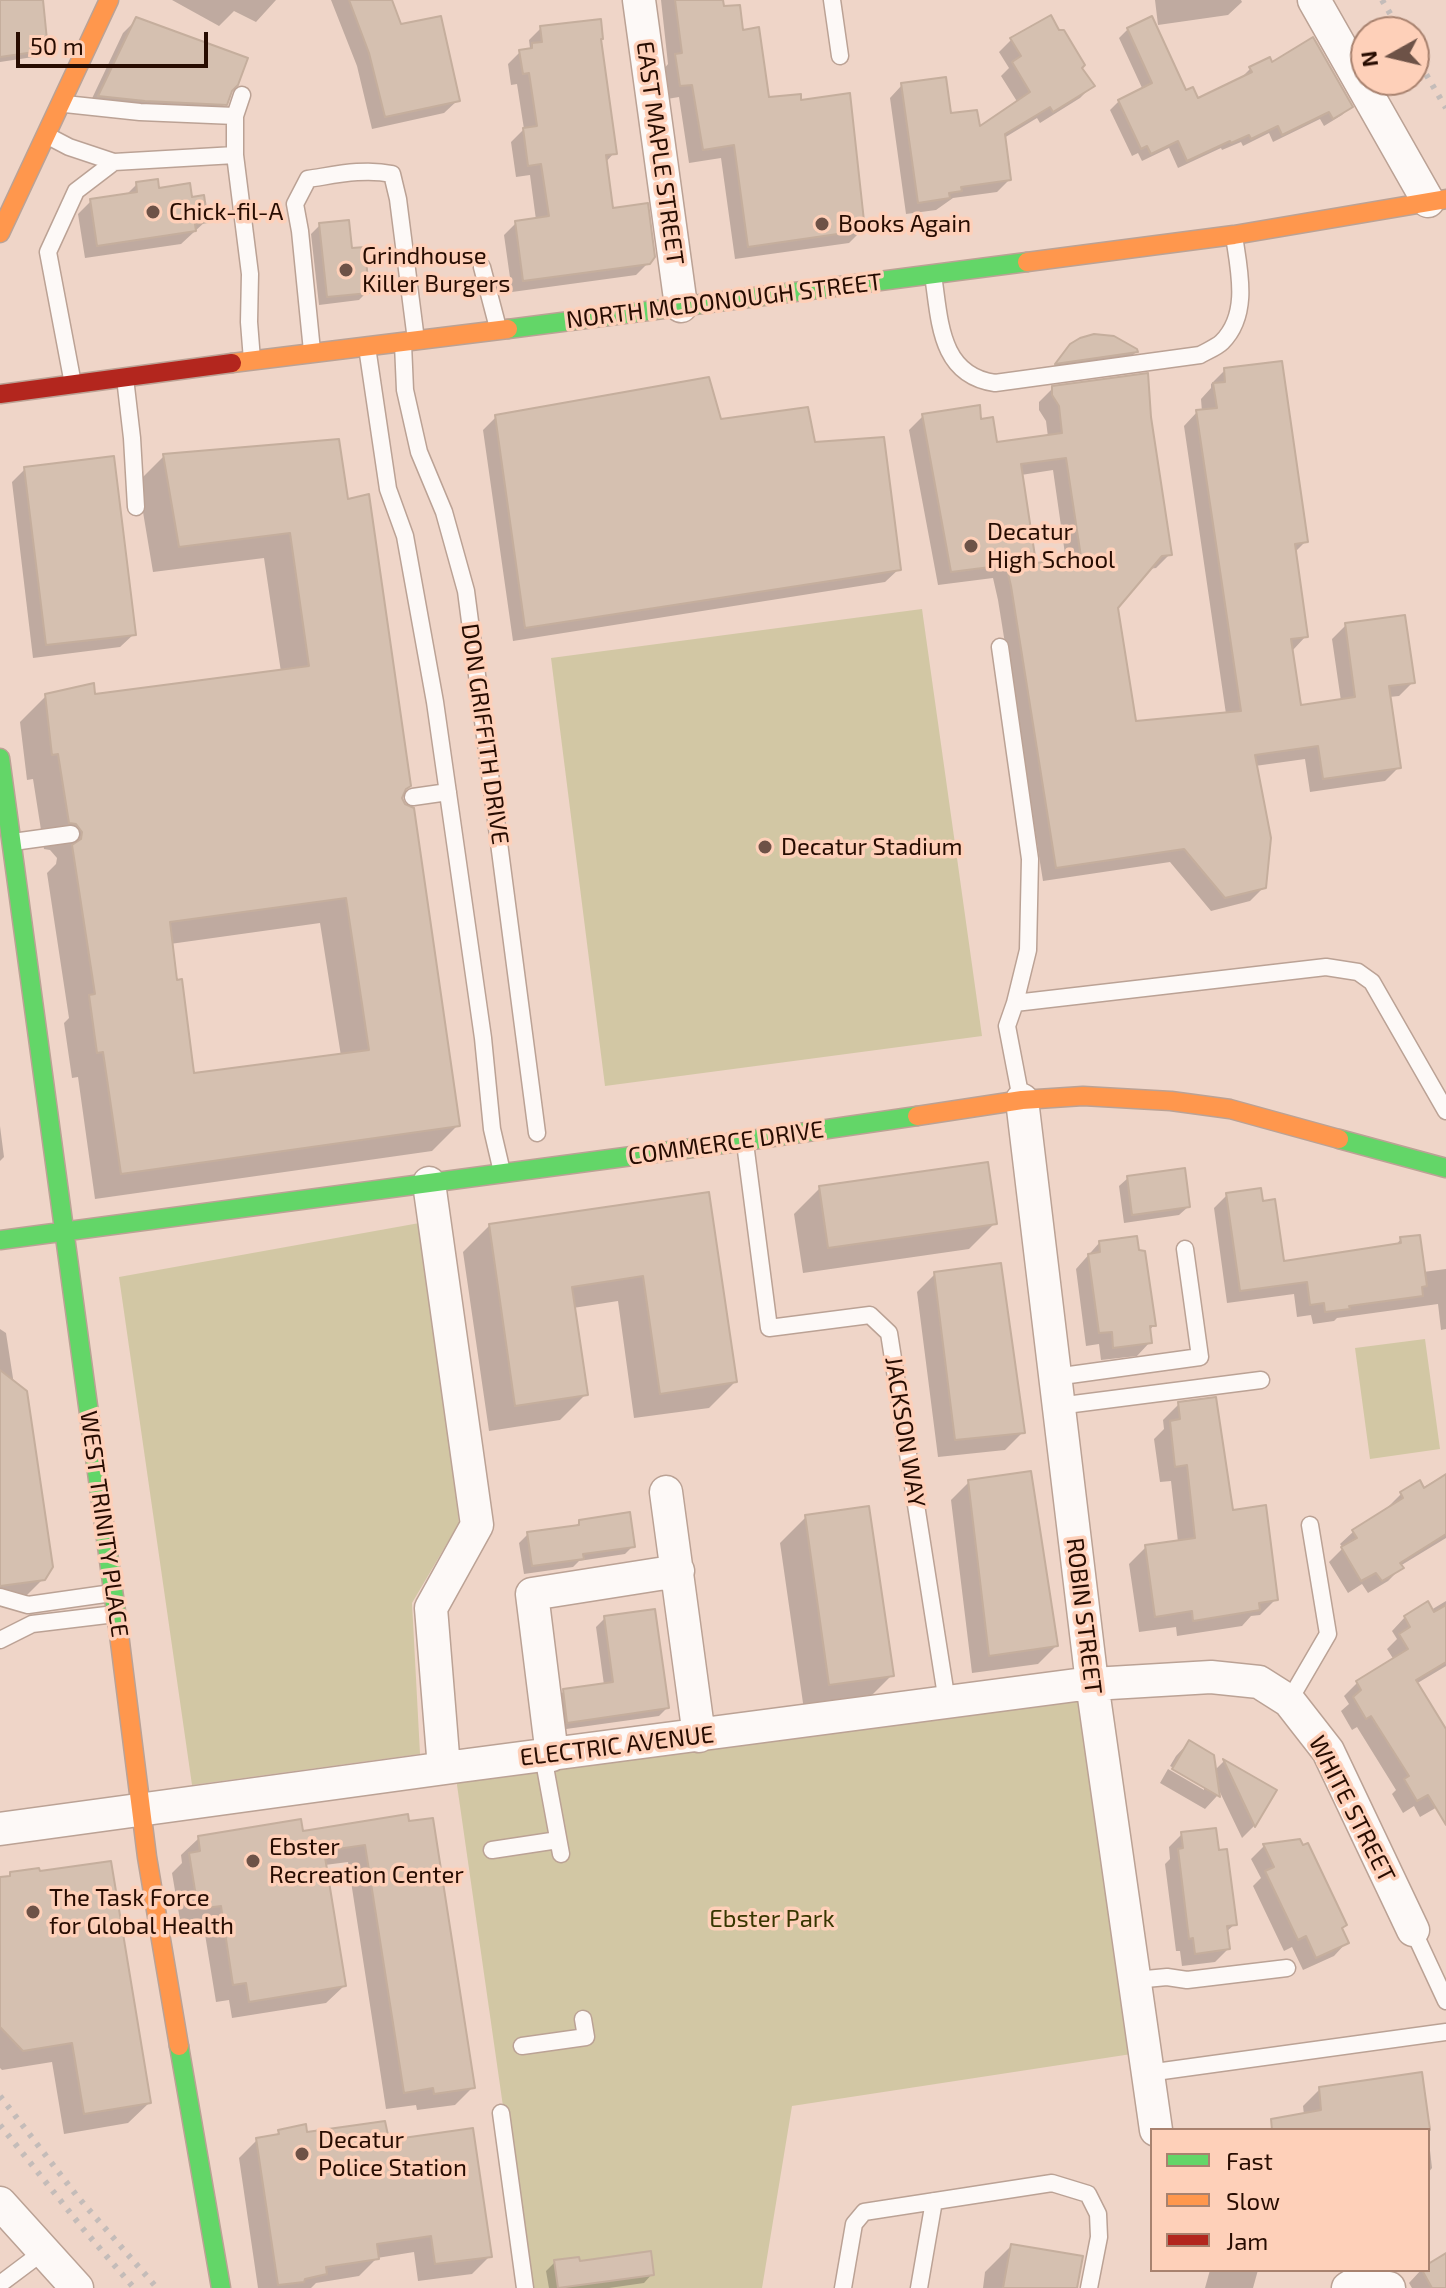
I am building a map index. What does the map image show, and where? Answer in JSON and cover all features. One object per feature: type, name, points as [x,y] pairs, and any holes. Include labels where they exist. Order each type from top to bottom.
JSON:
[{"type":"street","points":[[0,233],[109,0]]},
{"type":"street","name":"EAST MAPLE STREET","points":[[639,0],[681,306]]},
{"type":"street","points":[[1314,0],[1438,207]]},
{"type":"street","name":"NORTH MCDONOUGH STREET","points":[[0,394],[1438,207]]},
{"type":"street","name":"WEST TRINITY PLACE","points":[[0,758],[147,1857],[221,2288]]},
{"type":"street","name":"COMMERCE DRIVE","points":[[0,1240],[745,1141],[1022,1100],[1083,1096],[1171,1101],[1230,1109],[1444,1164]]},
{"type":"street","name":"ROBIN STREET","points":[[1022,1100],[1092,1683],[1156,2128]]},
{"type":"street","points":[[429,1183],[477,1525],[431,1608],[444,1768]]},
{"type":"street","points":[[666,1492],[699,1736]]},
{"type":"street","points":[[548,1755],[532,1594],[678,1571]]},
{"type":"street","name":"WHITE STREET","points":[[1092,1683],[1211,1677],[1259,1682],[1289,1701],[1328,1751],[1413,1930]]},
{"type":"street","name":"ELECTRIC AVENUE","points":[[0,1829],[1092,1683]]},
{"type":"street","points":[[0,2203],[77,2288]]},
{"type":"street","points":[[1348,2288],[1356,2283],[1389,2288]]},
{"type":"lane","points":[[832,0],[840,56]]},
{"type":"lane","points":[[242,95],[235,116],[235,155],[250,274],[252,360]]},
{"type":"lane","points":[[59,103],[140,112],[235,116]]},
{"type":"lane","points":[[44,134],[69,147],[114,162],[235,155]]},
{"type":"lane","points":[[74,385],[48,252],[76,191],[114,162]]},
{"type":"lane","name":"DON GRIFFITH DRIVE","points":[[313,352],[295,204],[308,179],[344,173],[378,171],[392,174],[398,199],[410,342],[405,390],[419,452],[444,512],[466,591],[537,1133]]},
{"type":"lane","points":[[932,274],[943,340],[951,356],[961,368],[982,381],[995,383],[1200,355],[1222,343],[1237,319],[1240,304],[1234,235]]},
{"type":"lane","points":[[482,267],[499,330]]},
{"type":"lane","points":[[367,346],[388,489],[405,536],[435,702],[483,1038],[492,1129],[502,1173]]},
{"type":"lane","points":[[125,378],[136,507]]},
{"type":"lane","points":[[1000,647],[1030,859],[1028,950],[1007,1026],[1022,1100]]},
{"type":"lane","points":[[413,797],[448,792]]},
{"type":"lane","points":[[12,843],[71,834]]},
{"type":"lane","points":[[1015,1003],[1326,967],[1358,972],[1372,982],[1446,1111]]},
{"type":"lane","name":"JACKSON WAY","points":[[745,1141],[769,1328],[870,1315],[889,1333],[947,1702]]},
{"type":"lane","points":[[1057,1392],[1200,1357],[1185,1249]]},
{"type":"lane","points":[[1057,1392],[1261,1380]]},
{"type":"lane","points":[[1289,1701],[1328,1634],[1310,1525]]},
{"type":"lane","points":[[0,1597],[28,1605],[114,1593]]},
{"type":"lane","points":[[0,1640],[32,1624],[116,1613]]},
{"type":"lane","points":[[492,1850],[560,1847],[548,1755]]},
{"type":"lane","points":[[1413,1930],[1446,2001]]},
{"type":"lane","points":[[1135,1980],[1167,1977],[1187,1980],[1287,1968]]},
{"type":"lane","points":[[522,2046],[586,2037],[583,2019]]},
{"type":"lane","points":[[1148,2073],[1446,2032]]},
{"type":"lane","points":[[501,2113],[525,2288]]},
{"type":"lane","points":[[843,2288],[854,2224],[864,2212],[1052,2183],[1088,2194],[1098,2214],[1099,2237],[1089,2288]]},
{"type":"lane","points":[[919,2288],[934,2201]]},
{"type":"lane","points":[[0,2284],[44,2251]]},
{"type":"green space","name":"Decatur Stadium","points":[[922,609],[982,1036],[605,1086],[551,658]]},
{"type":"green space","points":[[425,1222],[459,1523],[412,1603],[420,1754],[192,1785],[119,1277]]},
{"type":"green space","points":[[1425,1339],[1440,1449],[1370,1459],[1355,1348]]},
{"type":"green space","name":"Ebster Park","points":[[1085,1691],[1138,2053],[792,2106],[762,2288],[529,2288],[455,1771]]},
{"type":"building","points":[[0,0],[43,0],[48,50],[0,57]]},
{"type":"building","points":[[349,0],[392,0],[401,24],[441,16],[460,101],[385,117],[369,53]]},
{"type":"building","points":[[675,0],[723,0],[724,6],[740,5],[743,30],[759,27],[769,97],[801,94],[801,100],[850,93],[865,230],[748,247],[734,145],[703,150],[692,85],[680,86],[675,54],[682,53]]},
{"type":"building","points":[[1051,15],[1059,30],[1064,30],[1085,65],[1082,68],[1095,86],[1053,112],[1050,107],[1005,134],[1011,180],[961,187],[962,191],[949,193],[950,198],[918,203],[901,83],[946,77],[951,113],[977,110],[980,126],[1030,92],[1012,62],[1021,56],[1010,38]]},
{"type":"building","points":[[1152,16],[1186,90],[1193,87],[1198,98],[1252,72],[1249,67],[1270,57],[1272,62],[1313,37],[1353,107],[1333,119],[1329,112],[1282,135],[1278,126],[1251,139],[1249,135],[1230,141],[1187,161],[1178,141],[1151,154],[1147,146],[1141,149],[1118,100],[1152,83],[1127,28]]},
{"type":"building","points":[[136,17],[248,58],[227,105],[98,96]]},
{"type":"building","points":[[601,19],[617,154],[606,155],[613,208],[648,203],[655,257],[650,264],[523,281],[515,221],[549,216],[541,164],[528,166],[523,128],[537,126],[529,73],[523,74],[519,50],[542,42],[540,26]]},
{"type":"building","points":[[158,179],[159,188],[190,183],[192,197],[204,195],[208,222],[195,224],[196,231],[97,246],[90,199],[137,192],[136,182]]},
{"type":"building","name":"Grindhouse Killer Burgers","points":[[349,220],[352,248],[365,247],[369,293],[327,297],[319,223]]},
{"type":"building","points":[[1094,334],[1114,336],[1138,352],[1055,364],[1070,344]]},
{"type":"building","name":"Decatur High School","points":[[1282,361],[1308,542],[1295,544],[1308,637],[1291,639],[1301,705],[1355,697],[1345,623],[1405,615],[1415,683],[1389,686],[1401,768],[1323,779],[1318,746],[1255,755],[1271,838],[1266,888],[1225,898],[1184,849],[1056,868],[1006,565],[951,572],[922,414],[980,405],[981,419],[993,417],[997,442],[1062,433],[1059,406],[1052,395],[1052,386],[1148,373],[1151,417],[1172,555],[1162,556],[1118,608],[1136,721],[1241,711],[1196,410],[1217,408],[1213,383],[1225,382],[1224,368]],"holes":[[[1066,458],[1081,557],[1036,563],[1021,464]]]},
{"type":"building","points":[[709,377],[721,419],[808,407],[815,442],[884,437],[901,570],[525,628],[495,415]]},
{"type":"building","points":[[339,439],[348,499],[369,494],[411,786],[402,798],[405,804],[414,808],[460,1126],[121,1174],[103,1052],[97,1053],[89,995],[95,994],[72,845],[81,839],[82,832],[76,824],[69,823],[58,754],[52,755],[45,694],[94,683],[95,694],[309,666],[290,533],[179,547],[163,454]],"holes":[[[346,898],[369,1050],[194,1073],[182,979],[177,980],[170,922]]]},
{"type":"building","points":[[114,456],[136,635],[46,645],[24,467]]},
{"type":"building","points":[[988,1162],[997,1224],[828,1248],[819,1186]]},
{"type":"building","points":[[1185,1168],[1190,1207],[1132,1215],[1127,1176]]},
{"type":"building","points":[[1261,1188],[1263,1201],[1275,1199],[1284,1261],[1401,1243],[1400,1237],[1420,1235],[1427,1286],[1422,1287],[1423,1296],[1325,1312],[1324,1303],[1310,1305],[1307,1282],[1240,1291],[1226,1193]]},
{"type":"building","points":[[709,1192],[737,1382],[660,1394],[643,1276],[572,1287],[588,1395],[515,1406],[489,1224]]},
{"type":"building","points":[[1137,1236],[1139,1250],[1145,1251],[1156,1326],[1150,1326],[1152,1343],[1113,1348],[1112,1332],[1099,1333],[1088,1254],[1100,1252],[1099,1241]]},
{"type":"building","points":[[1001,1263],[1025,1433],[955,1440],[934,1272]]},
{"type":"building","points":[[0,1370],[27,1391],[53,1567],[45,1580],[0,1586]]},
{"type":"building","points":[[1216,1397],[1233,1510],[1266,1505],[1278,1600],[1259,1603],[1260,1610],[1193,1621],[1192,1611],[1155,1617],[1145,1545],[1195,1538],[1187,1465],[1175,1467],[1170,1421],[1180,1419],[1178,1402]]},
{"type":"building","points":[[1031,1471],[1058,1646],[989,1656],[968,1480]]},
{"type":"building","points":[[1446,1474],[1446,1534],[1400,1563],[1404,1568],[1382,1581],[1376,1573],[1361,1581],[1341,1547],[1357,1538],[1352,1530],[1403,1498],[1400,1492],[1420,1480],[1424,1488]]},
{"type":"building","points":[[869,1506],[894,1676],[829,1685],[805,1515]]},
{"type":"building","points":[[630,1512],[635,1547],[583,1554],[584,1559],[532,1566],[527,1532],[579,1525],[579,1520]]},
{"type":"building","points":[[1428,1601],[1434,1612],[1446,1605],[1446,1662],[1416,1680],[1446,1729],[1446,1825],[1428,1795],[1417,1801],[1404,1779],[1409,1776],[1371,1716],[1366,1719],[1353,1697],[1361,1690],[1356,1681],[1408,1649],[1399,1634],[1410,1627],[1404,1616]]},
{"type":"building","points":[[655,1609],[669,1708],[567,1723],[563,1689],[613,1682],[604,1616]]},
{"type":"building","points":[[1189,1740],[1214,1755],[1220,1797],[1172,1769]]},
{"type":"building","points":[[1223,1759],[1277,1790],[1255,1827]]},
{"type":"building","points":[[408,1814],[409,1821],[433,1818],[475,2088],[434,2094],[433,2088],[404,2093],[365,1845],[324,1851],[346,1986],[249,2002],[246,1983],[233,1985],[221,1906],[198,1909],[189,1853],[200,1851],[198,1836],[301,1819],[303,1831]]},
{"type":"building","points":[[1216,1828],[1219,1850],[1227,1849],[1237,1925],[1227,1926],[1230,1949],[1195,1954],[1193,1938],[1189,1939],[1178,1849],[1183,1848],[1181,1832]]},
{"type":"building","points":[[1300,1839],[1303,1845],[1308,1843],[1347,1925],[1342,1928],[1349,1943],[1316,1958],[1306,1936],[1298,1940],[1265,1871],[1274,1867],[1263,1844]]},
{"type":"building","points":[[111,1861],[151,2103],[84,2114],[72,2043],[23,2051],[0,2027],[0,1877],[10,1876],[10,1872]]},
{"type":"building","points":[[1422,2072],[1430,2128],[1272,2128],[1271,2119],[1321,2110],[1319,2087]]},
{"type":"building","points":[[385,2121],[389,2140],[473,2128],[492,2257],[435,2264],[431,2236],[377,2244],[379,2259],[326,2267],[327,2274],[305,2279],[304,2282],[278,2285],[256,2138],[306,2124],[307,2132]]},
{"type":"building","points":[[1011,2244],[1083,2256],[1077,2288],[1003,2288]]},
{"type":"building","points":[[651,2251],[654,2275],[558,2288],[554,2260],[579,2257],[580,2261]]},
{"type":"building","points":[[1446,2253],[1446,2288],[1432,2288],[1423,2272],[1430,2272],[1430,2263]]},
{"type":"railway","points":[[1382,0],[1392,16]]},
{"type":"railway","points":[[1430,81],[1446,108]]},
{"type":"railway","points":[[0,2096],[77,2196],[157,2288]]},
{"type":"railway","points":[[0,2125],[134,2288]]},
{"type":"traffic: fast","points":[[508,329],[1027,262]]},
{"type":"traffic: fast","points":[[0,758],[119,1634]]},
{"type":"traffic: fast","points":[[0,1240],[917,1116]]},
{"type":"traffic: fast","points":[[1339,1139],[1446,1168]]},
{"type":"traffic: fast","points":[[179,2046],[221,2288]]},
{"type":"traffic: slow","points":[[0,233],[109,0]]},
{"type":"traffic: slow","points":[[1027,262],[1234,235],[1446,199]]},
{"type":"traffic: slow","points":[[232,363],[508,329]]},
{"type":"traffic: slow","points":[[917,1116],[1022,1100],[1083,1096],[1171,1101],[1230,1109],[1339,1139]]},
{"type":"traffic: slow","points":[[119,1634],[147,1857],[179,2046]]},
{"type":"traffic: jam","points":[[0,394],[232,363]]},
{"type":"place","name":"Chick-fil-A","points":[[153,212]]},
{"type":"place","name":"Books Again","points":[[822,224]]},
{"type":"place","name":"Grindhouse Killer Burgers","points":[[346,270]]},
{"type":"place","name":"Decatur High School","points":[[971,546]]},
{"type":"place","name":"Decatur Stadium","points":[[765,847]]},
{"type":"place","name":"Ebster Recreation Center","points":[[253,1861]]},
{"type":"place","name":"The Task Force for Global Health","points":[[33,1912]]},
{"type":"place","name":"Decatur Police Station","points":[[302,2154]]}]
